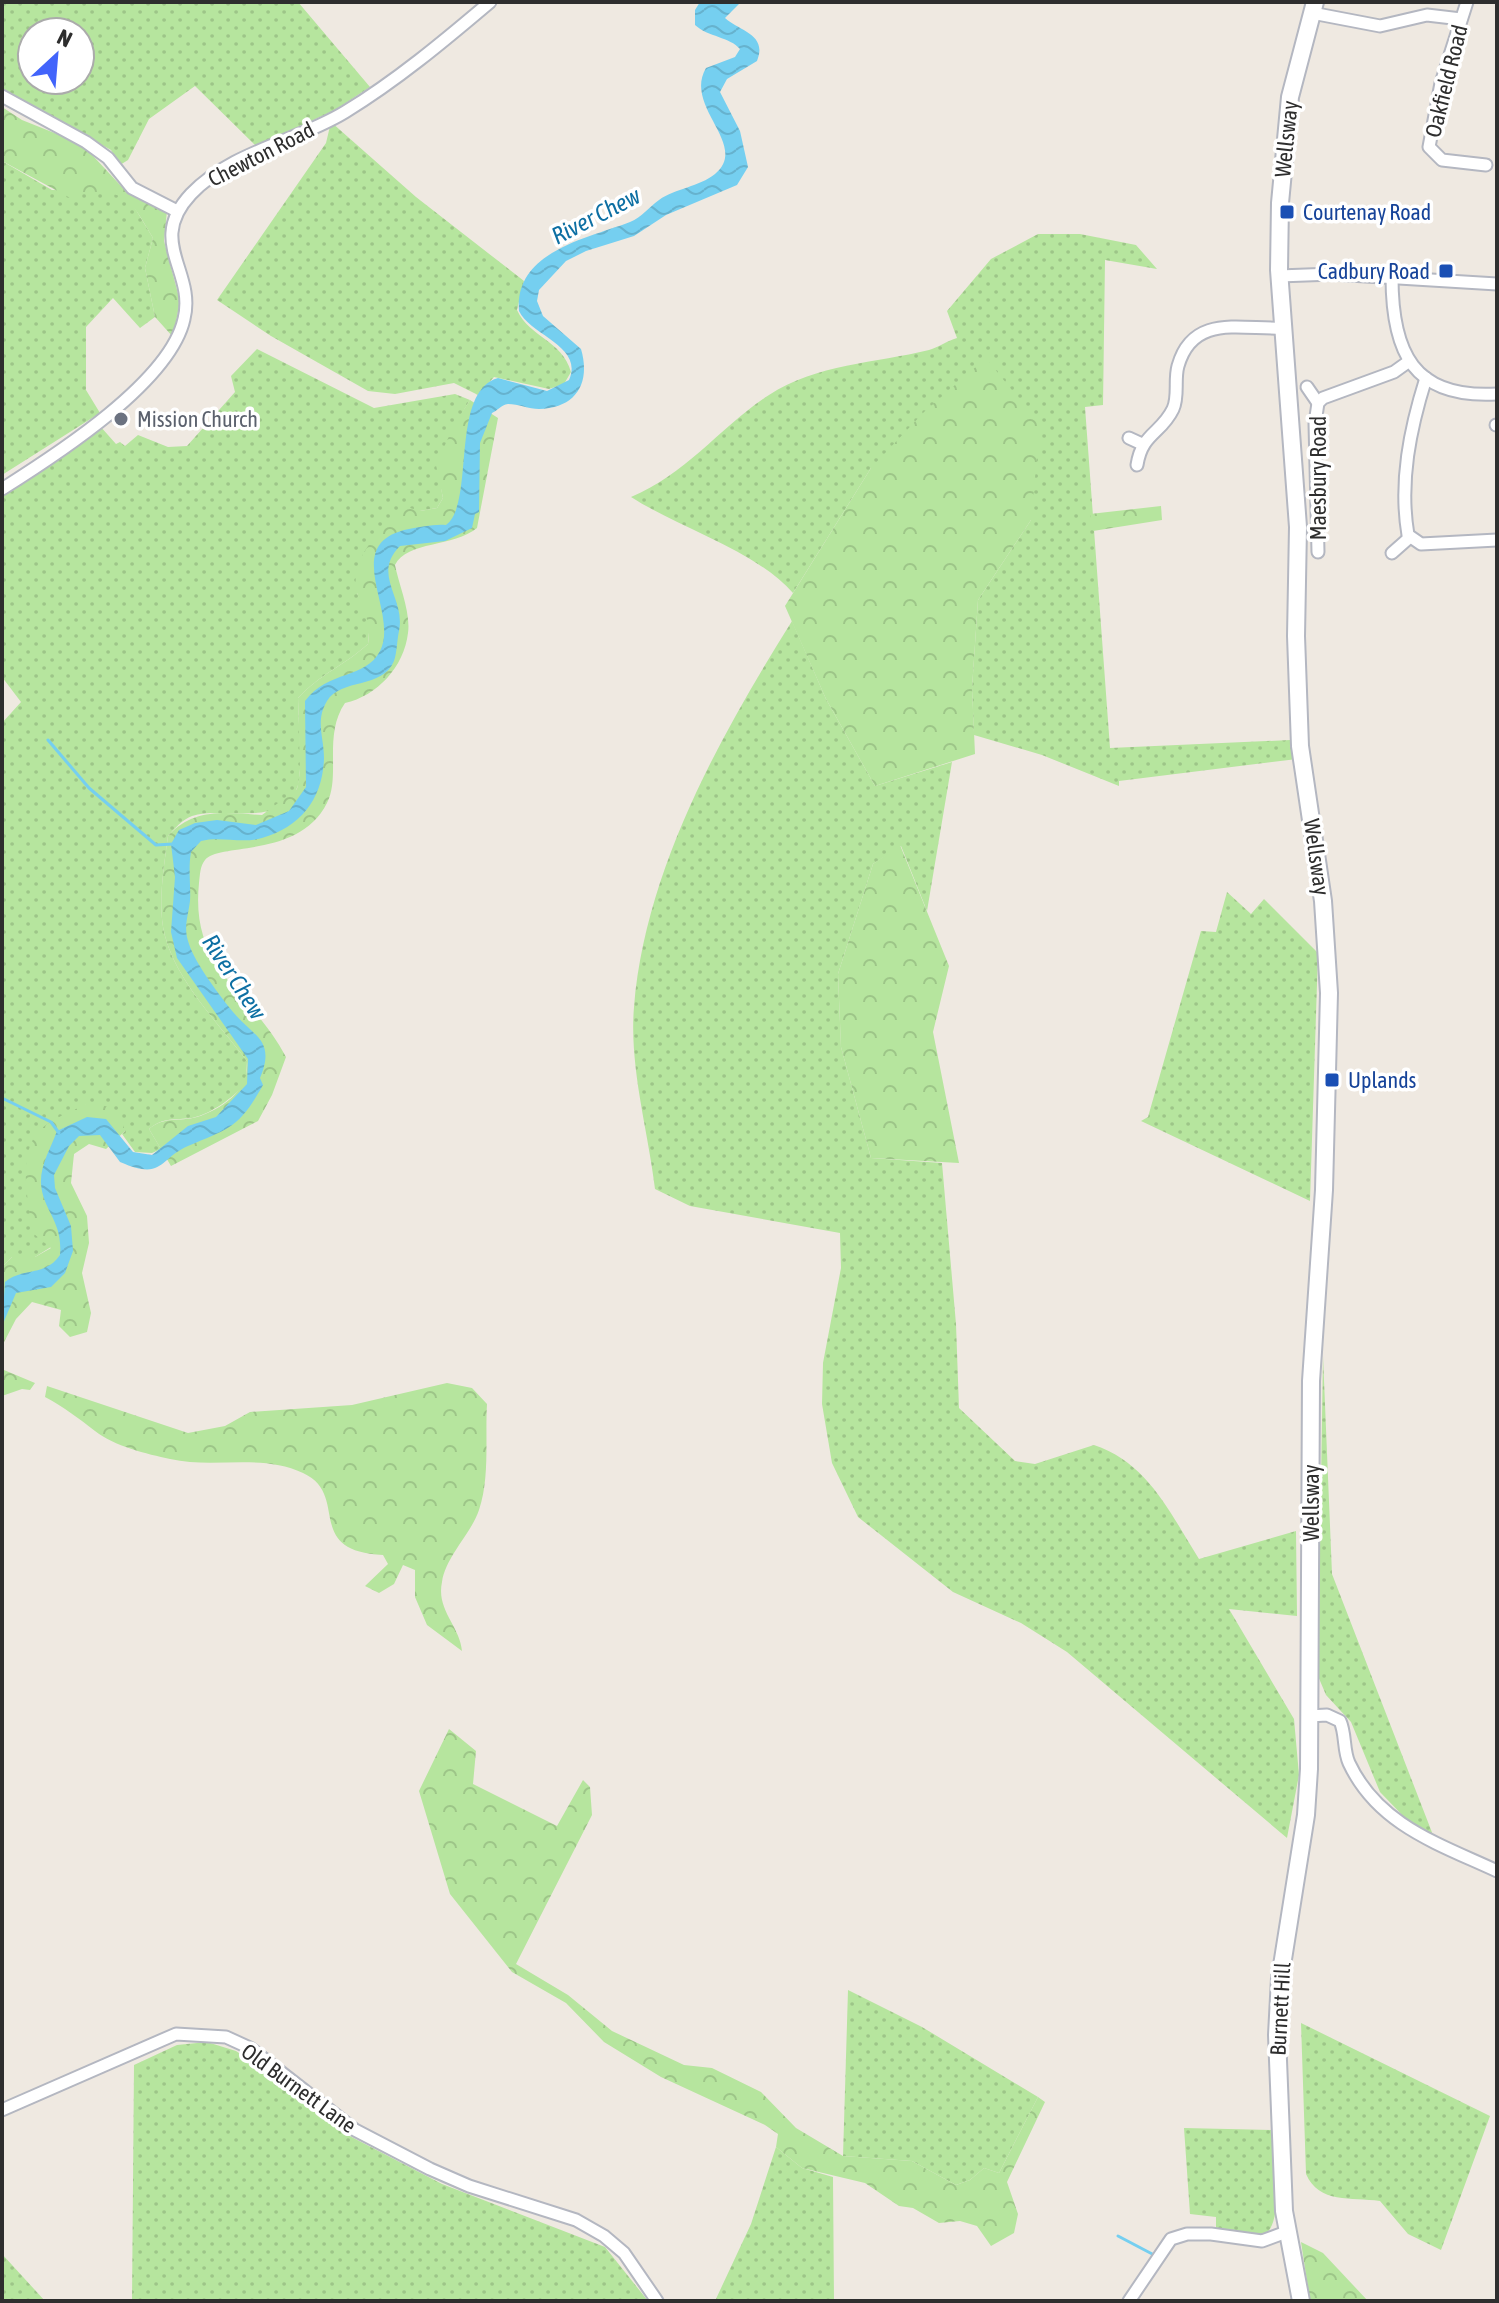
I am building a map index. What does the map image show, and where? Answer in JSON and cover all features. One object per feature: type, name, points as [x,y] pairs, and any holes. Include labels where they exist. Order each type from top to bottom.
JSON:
[{"type":"main road","name":"Wellsway","points":[[1309,1716],[1311,1381],[1324,1190],[1329,993],[1323,901],[1298,714],[1298,527],[1279,276],[1286,126],[1296,67],[1313,7]]},
{"type":"main road","name":"Burnett Hill","points":[[1301,2301],[1280,2168],[1278,2010],[1306,1815],[1309,1716]]},
{"type":"street","name":"Chewton Road","points":[[177,211],[202,184],[229,165],[344,113],[407,69],[490,2]]},
{"type":"street","name":"Oakfield Road","points":[[1467,2],[1441,83],[1429,147],[1442,160],[1486,165]]},
{"type":"street","points":[[1313,7],[1380,26],[1427,15],[1461,19]]},
{"type":"street","points":[[2,96],[86,142],[108,158],[132,188],[177,211],[171,235],[172,251],[186,302],[178,339],[169,355],[117,406],[2,489]]},
{"type":"street","points":[[1279,276],[1392,277],[1497,284]]},
{"type":"street","points":[[1392,277],[1395,324],[1408,362],[1426,378],[1460,392],[1497,394]]},
{"type":"street","points":[[1137,465],[1142,444],[1173,409],[1177,368],[1183,351],[1199,334],[1224,325],[1283,328]]},
{"type":"street","name":"Maesbury Road","points":[[1318,403],[1394,372],[1408,362]]},
{"type":"street","points":[[1409,538],[1405,502],[1406,462],[1412,421],[1426,378]]},
{"type":"street","name":"Maesbury Road","points":[[1307,387],[1318,403],[1318,552]]},
{"type":"street","points":[[1129,438],[1142,444]]},
{"type":"street","points":[[1409,538],[1421,544],[1493,540],[1491,554]]},
{"type":"street","points":[[1392,553],[1409,538]]},
{"type":"street","points":[[1309,1716],[1327,1715],[1340,1721],[1345,1733],[1347,1760],[1378,1808],[1412,1832],[1497,1871]]},
{"type":"street","name":"Old Burnett Lane","points":[[2,2110],[176,2034],[226,2037],[250,2048],[355,2130],[417,2163],[469,2186],[576,2220],[604,2236],[624,2253],[657,2301]]},
{"type":"street","points":[[1129,2301],[1171,2239],[1187,2234],[1211,2234],[1262,2241],[1289,2231]]},
{"type":"green space","points":[[2,2],[298,2],[370,87],[335,110],[256,146],[195,86],[149,119],[128,160],[120,165],[111,150],[2,90]]},
{"type":"green space","points":[[2,107],[22,120],[82,144],[121,186],[167,211],[164,241],[180,301],[173,337],[155,317],[145,268],[153,238],[139,215],[127,200],[119,196],[83,192],[74,200],[4,162]]},
{"type":"green space","points":[[331,122],[416,197],[524,281],[517,310],[530,327],[567,361],[571,372],[564,384],[549,389],[494,377],[478,395],[454,383],[395,394],[368,391],[271,336],[217,300],[326,143]]},
{"type":"green space","points":[[2,161],[52,190],[109,191],[130,200],[153,238],[145,268],[155,317],[140,328],[113,298],[86,327],[86,390],[100,413],[2,475]]},
{"type":"green space","points":[[1038,234],[1080,234],[1136,245],[1157,269],[1105,260],[1103,405],[1085,407],[1110,748],[1290,740],[1297,759],[1119,781],[1119,786],[1042,755],[974,735],[972,688],[978,600],[1031,520],[871,468],[793,593],[759,564],[631,497],[669,476],[751,408],[787,385],[826,371],[929,350],[957,338],[947,311],[991,259]]},
{"type":"green space","points":[[257,349],[374,408],[455,394],[470,400],[457,422],[444,460],[441,473],[443,498],[437,508],[420,511],[357,593],[370,621],[368,644],[298,698],[299,776],[291,799],[267,812],[192,816],[168,836],[161,900],[165,936],[189,986],[247,1061],[246,1083],[228,1100],[207,1113],[154,1125],[149,1129],[161,1149],[152,1153],[135,1152],[122,1134],[125,1131],[86,1104],[51,1247],[35,1257],[12,1257],[2,1267],[2,723],[21,702],[2,677],[2,493],[100,426],[116,444],[120,442],[125,446],[138,435],[168,447],[187,446],[235,392],[231,376]]},
{"type":"green space","points":[[986,358],[1040,425],[1031,520],[978,600],[972,688],[975,754],[875,786],[826,699],[785,606],[871,468],[924,412]]},
{"type":"green space","points":[[470,400],[498,418],[477,528],[410,552],[395,565],[408,617],[405,645],[387,678],[368,694],[345,703],[338,715],[333,742],[333,780],[327,803],[314,821],[298,833],[261,846],[213,855],[202,865],[199,913],[204,938],[213,959],[272,1034],[286,1057],[272,1095],[258,1121],[171,1166],[149,1129],[166,1121],[197,1117],[225,1103],[244,1081],[247,1061],[189,986],[165,936],[162,886],[168,836],[189,820],[200,816],[223,813],[262,815],[297,789],[300,772],[298,698],[368,644],[368,624],[356,583],[362,557],[377,534],[407,507],[420,511],[437,508],[443,498],[436,465],[454,425]]},
{"type":"green space","points":[[1161,506],[1162,520],[1093,531],[1090,514]]},
{"type":"green space","points":[[792,621],[826,699],[875,786],[952,762],[927,911],[901,846],[873,864],[838,974],[841,1047],[871,1158],[942,1163],[956,1324],[959,1408],[1015,1461],[1035,1464],[1094,1445],[1113,1453],[1129,1464],[1156,1492],[1199,1559],[1296,1531],[1297,1616],[1229,1609],[1294,1719],[1299,1775],[1287,1838],[1067,1652],[1021,1623],[953,1592],[858,1517],[832,1463],[822,1404],[823,1363],[841,1268],[840,1233],[690,1206],[655,1189],[633,1030],[641,956],[653,905],[690,806],[713,758]]},
{"type":"green space","points":[[900,845],[949,966],[933,1032],[959,1163],[871,1158],[841,1047],[838,974],[873,864]]},
{"type":"green space","points":[[1227,892],[1251,914],[1264,899],[1318,953],[1310,1201],[1141,1121],[1148,1117],[1201,931],[1216,932]]},
{"type":"green space","points":[[86,1104],[112,1109],[120,1117],[125,1131],[106,1149],[89,1144],[74,1154],[71,1183],[87,1216],[89,1243],[82,1273],[91,1313],[87,1332],[70,1337],[59,1326],[61,1310],[32,1302],[16,1319],[2,1346],[2,1267],[12,1257],[35,1257],[51,1248],[34,1234],[26,1176],[30,1147],[46,1125]]},
{"type":"green space","points":[[1323,1356],[1332,1574],[1433,1835],[1408,1821],[1380,1792],[1351,1722],[1326,1695],[1318,1676]]},
{"type":"green space","points":[[4,1370],[35,1383],[30,1390],[22,1389],[2,1396]]},
{"type":"green space","points":[[447,1383],[472,1388],[487,1404],[486,1471],[479,1510],[448,1563],[442,1582],[442,1601],[462,1651],[427,1625],[415,1597],[415,1570],[403,1565],[394,1584],[379,1593],[365,1586],[388,1564],[383,1555],[358,1551],[343,1544],[335,1533],[324,1495],[317,1483],[303,1473],[271,1464],[187,1462],[141,1452],[103,1436],[45,1397],[47,1386],[188,1433],[225,1426],[250,1412],[352,1405]]},
{"type":"green space","points":[[449,1729],[476,1751],[473,1784],[557,1826],[583,1780],[590,1787],[592,1815],[516,1964],[568,1995],[612,2031],[684,2065],[712,2068],[761,2092],[796,2128],[843,2156],[912,2161],[956,2185],[970,2180],[984,2168],[999,2173],[1038,2097],[1045,2102],[1007,2182],[1018,2214],[1014,2233],[991,2246],[977,2226],[960,2221],[939,2223],[913,2208],[899,2206],[865,2183],[802,2168],[776,2147],[778,2134],[765,2125],[661,2077],[604,2042],[566,2003],[512,1972],[450,1894],[419,1791]]},
{"type":"green space","points":[[848,1990],[922,2027],[1038,2097],[999,2173],[984,2168],[970,2180],[956,2185],[912,2161],[843,2156]]},
{"type":"green space","points":[[1301,2023],[1490,2116],[1441,2250],[1408,2234],[1380,2201],[1327,2195],[1312,2184],[1306,2174]]},
{"type":"green space","points":[[207,2042],[236,2051],[340,2131],[442,2184],[605,2247],[648,2301],[132,2301],[134,2065],[177,2045]]},
{"type":"green space","points":[[1184,2128],[1272,2130],[1277,2189],[1274,2221],[1268,2231],[1260,2236],[1244,2236],[1216,2230],[1216,2217],[1190,2214]]},
{"type":"green space","points":[[776,2147],[802,2168],[833,2177],[834,2301],[715,2301],[751,2224]]},
{"type":"green space","points":[[1301,2242],[1323,2253],[1368,2301],[1310,2301]]},
{"type":"green space","points":[[2,2254],[45,2301],[2,2301]]},
{"type":"water","name":"River Chew","points":[[700,2],[741,2],[725,18],[750,34],[759,45],[757,61],[727,79],[720,92],[740,131],[748,167],[737,185],[666,215],[634,236],[586,251],[566,261],[539,290],[537,301],[543,316],[581,349],[584,373],[578,391],[571,399],[552,408],[535,409],[508,404],[492,413],[480,443],[479,512],[475,514],[472,528],[445,541],[400,546],[392,557],[389,577],[400,619],[394,661],[381,676],[342,689],[327,701],[321,715],[323,772],[307,809],[276,833],[254,840],[201,841],[191,852],[187,938],[215,988],[264,1047],[260,1078],[263,1085],[247,1110],[232,1125],[178,1151],[153,1169],[120,1162],[100,1135],[79,1136],[69,1146],[54,1175],[55,1188],[71,1226],[73,1251],[65,1273],[51,1287],[16,1293],[2,1326],[5,1282],[48,1266],[60,1255],[59,1233],[45,1202],[41,1184],[44,1163],[57,1131],[87,1117],[106,1119],[133,1152],[152,1155],[188,1126],[216,1117],[247,1084],[248,1059],[177,958],[171,932],[175,877],[171,844],[179,830],[195,823],[217,820],[256,825],[289,811],[306,787],[305,701],[324,684],[366,666],[380,651],[384,635],[375,581],[377,548],[388,537],[409,529],[446,525],[455,513],[468,425],[473,404],[483,387],[498,378],[547,391],[569,380],[572,368],[569,358],[525,320],[519,311],[521,291],[528,274],[557,250],[634,220],[666,196],[709,178],[724,163],[725,151],[703,97],[701,83],[706,68],[735,57],[740,49],[695,25],[695,10]]},
{"type":"waterway","points":[[48,740],[89,788],[156,845],[173,844]]},
{"type":"waterway","points":[[2,1098],[51,1122],[59,1133]]},
{"type":"waterway","points":[[1118,2236],[1156,2256]]},
{"type":"place","name":"Courtenay Road","points":[[1287,212]]},
{"type":"place","name":"Cadbury Road","points":[[1446,271]]},
{"type":"place","name":"Mission Church","points":[[121,419]]},
{"type":"place","name":"Uplands","points":[[1332,1080]]}]
